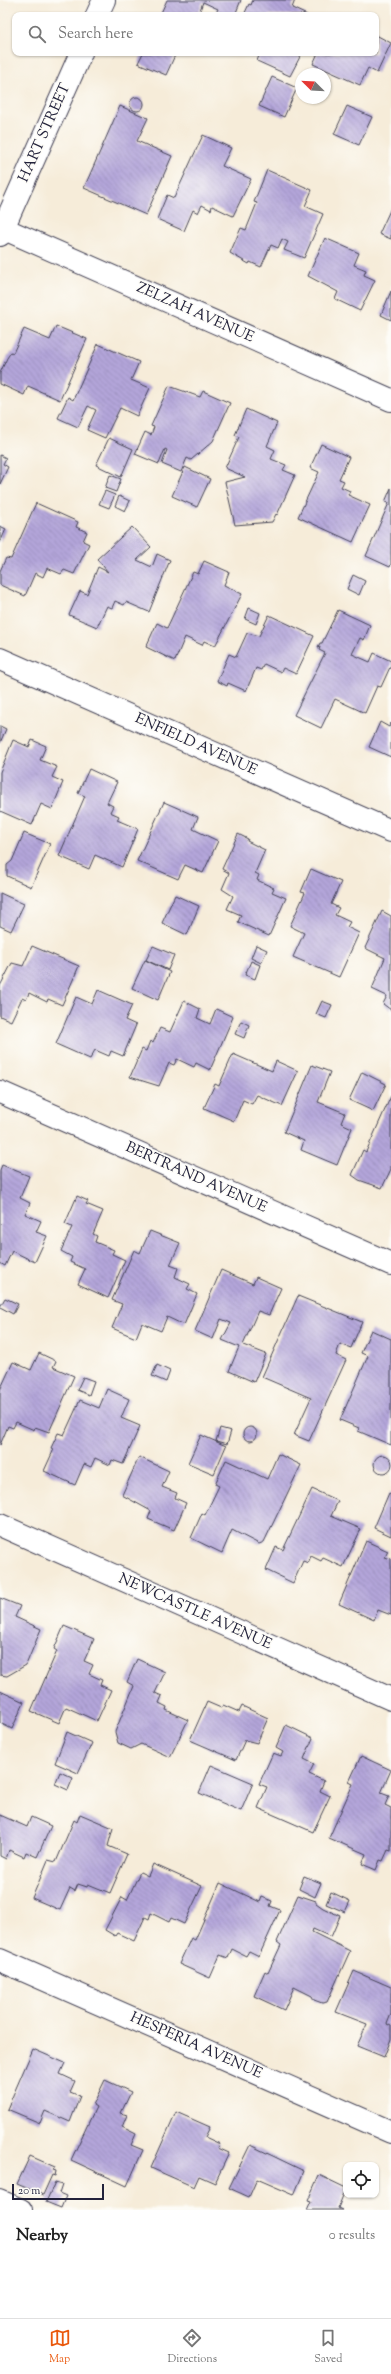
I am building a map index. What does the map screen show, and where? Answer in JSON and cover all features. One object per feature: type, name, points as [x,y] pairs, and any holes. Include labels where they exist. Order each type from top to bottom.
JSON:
[{"type":"street","points":[[98,12],[104,0]]},
{"type":"street","name":"HART STREET","points":[[1,230],[80,56]]},
{"type":"street","name":"ZELZAH AVENUE","points":[[1,230],[391,400]]},
{"type":"street","name":"ENFIELD AVENUE","points":[[0,659],[391,831]]},
{"type":"street","name":"BERTRAND AVENUE","points":[[0,1092],[391,1264]]},
{"type":"street","name":"NEWCASTLE AVENUE","points":[[0,1525],[391,1699]]},
{"type":"street","name":"HESPERIA AVENUE","points":[[0,1960],[391,2132]]},
{"type":"street","points":[[0,2201],[21,2210]]},
{"type":"building","points":[[167,0],[241,0],[236,12],[216,12],[218,9],[203,2],[199,12],[161,12]]},
{"type":"building","points":[[253,0],[295,0],[292,8],[301,12],[245,12],[249,4],[251,5]]},
{"type":"building","points":[[379,37],[391,43],[377,73],[368,68],[360,85],[331,72],[331,68],[322,68],[313,64],[317,56],[379,56]]},
{"type":"building","points":[[142,56],[175,56],[166,75],[138,63]]},
{"type":"building","points":[[259,56],[300,56],[290,76],[257,61]]},
{"type":"building","points":[[272,77],[295,87],[295,92],[284,117],[259,106]]},
{"type":"building","points":[[134,97],[140,97],[144,101],[144,107],[140,111],[134,111],[130,107],[130,101]]},
{"type":"building","points":[[120,106],[148,118],[137,141],[172,156],[146,215],[84,188]]},
{"type":"building","points":[[347,106],[372,117],[359,145],[334,134]]},
{"type":"building","points":[[203,135],[231,148],[222,166],[251,179],[233,216],[212,206],[211,210],[202,205],[198,213],[193,210],[184,231],[157,219],[167,195],[174,198]]},
{"type":"building","points":[[267,170],[312,190],[305,206],[323,214],[304,258],[284,250],[288,242],[282,239],[278,248],[271,245],[261,267],[250,262],[249,264],[230,253],[241,228],[246,230],[257,203],[254,202]]},
{"type":"building","points":[[391,208],[391,239],[379,234]]},
{"type":"building","points":[[325,238],[359,253],[354,265],[366,270],[364,275],[375,280],[360,311],[335,299],[338,292],[308,276]]},
{"type":"building","points":[[391,291],[391,320],[381,315]]},
{"type":"building","points":[[56,326],[87,339],[60,400],[28,386],[24,395],[0,384],[0,373],[7,358],[11,352],[13,353],[24,329],[50,340]]},
{"type":"building","points":[[98,344],[139,362],[131,380],[150,388],[137,416],[120,408],[105,438],[87,430],[96,410],[88,406],[78,427],[58,418],[68,397],[73,400]]},
{"type":"building","points":[[169,386],[200,397],[203,391],[230,403],[213,441],[191,460],[187,458],[181,472],[162,464],[167,450],[165,449],[159,464],[135,454],[145,432],[151,435],[154,427],[151,426]]},
{"type":"building","points":[[246,409],[277,423],[267,446],[275,450],[271,459],[286,465],[283,470],[295,475],[277,515],[276,514],[272,522],[235,525],[225,482],[245,477],[225,468],[239,437],[235,435]]},
{"type":"building","points":[[109,438],[133,449],[121,477],[96,465]]},
{"type":"building","points":[[321,444],[349,457],[339,479],[344,481],[341,487],[350,491],[348,495],[370,505],[353,542],[298,517],[319,472],[310,468]]},
{"type":"building","points":[[0,455],[6,458],[3,464],[8,467],[0,484]]},
{"type":"building","points":[[185,467],[210,479],[197,507],[172,496]]},
{"type":"building","points":[[110,475],[121,479],[116,492],[105,488]]},
{"type":"building","points":[[391,488],[390,567],[366,556],[389,503],[385,502]]},
{"type":"building","points":[[105,491],[115,495],[109,508],[99,504]]},
{"type":"building","points":[[119,496],[130,501],[125,511],[115,506]]},
{"type":"building","points":[[36,503],[78,522],[76,527],[87,532],[83,541],[89,544],[74,574],[64,570],[61,574],[47,568],[43,577],[35,573],[25,596],[0,585],[0,571],[6,558],[11,559]]},
{"type":"building","points":[[0,526],[6,529],[0,543]]},
{"type":"building","points":[[132,527],[151,547],[137,560],[152,567],[157,554],[170,560],[149,612],[126,602],[124,605],[115,601],[112,608],[107,606],[97,627],[69,615],[80,591],[87,594],[98,567],[108,572],[97,559]]},
{"type":"building","points":[[204,561],[229,572],[224,585],[242,594],[215,646],[204,641],[202,645],[185,637],[175,661],[146,647],[157,623],[167,628],[193,572],[198,574]]},
{"type":"building","points":[[353,575],[365,581],[359,595],[347,589]]},
{"type":"building","points":[[249,608],[260,613],[256,624],[245,619]]},
{"type":"building","points":[[338,610],[370,625],[364,640],[360,638],[352,654],[370,662],[374,653],[391,661],[391,665],[381,687],[377,686],[365,713],[335,699],[321,728],[294,715],[325,653],[319,650],[320,647],[318,647],[320,643],[322,643]]},
{"type":"building","points":[[269,615],[314,636],[296,674],[283,668],[281,672],[264,664],[261,670],[256,668],[246,691],[228,683],[227,686],[217,681],[229,654],[236,657],[247,633],[259,636]]},
{"type":"building","points":[[380,722],[389,727],[391,723],[391,757],[369,747]]},
{"type":"building","points":[[0,726],[6,729],[0,743]]},
{"type":"building","points":[[13,740],[29,747],[32,740],[46,746],[40,760],[57,767],[52,777],[63,782],[52,809],[41,804],[32,825],[0,811],[0,772]]},
{"type":"building","points":[[89,769],[117,782],[107,803],[113,806],[110,812],[119,816],[117,820],[138,829],[122,867],[95,855],[89,869],[59,856],[85,796],[78,793]]},
{"type":"building","points":[[164,802],[198,817],[193,829],[218,841],[203,873],[185,865],[178,879],[137,861]]},
{"type":"building","points":[[24,833],[50,844],[31,887],[7,876],[7,865],[12,861]]},
{"type":"building","points":[[238,834],[248,839],[247,841],[265,850],[255,873],[259,875],[257,880],[274,888],[272,892],[286,898],[269,936],[238,922],[241,915],[227,909],[233,896],[222,889],[229,873],[222,869]]},
{"type":"building","points":[[311,869],[341,882],[331,904],[339,908],[335,915],[350,922],[347,927],[359,933],[339,977],[293,957],[304,933],[290,926],[305,893],[301,892]]},
{"type":"building","points":[[0,893],[24,904],[11,931],[0,926]]},
{"type":"building","points":[[175,895],[199,906],[187,935],[162,923]]},
{"type":"building","points":[[382,911],[391,916],[391,1010],[383,1004],[387,996],[372,989],[385,958],[365,948]]},
{"type":"building","points":[[256,945],[267,950],[261,963],[251,958]]},
{"type":"building","points":[[32,946],[79,966],[62,1005],[48,999],[47,1002],[29,993],[26,1000],[22,998],[11,1021],[0,1016],[0,986],[12,963],[23,966]]},
{"type":"building","points":[[153,946],[174,955],[168,970],[146,960]]},
{"type":"building","points":[[145,960],[170,972],[158,1000],[132,988]]},
{"type":"building","points":[[251,961],[260,965],[255,979],[245,975]]},
{"type":"building","points":[[98,990],[132,1005],[125,1020],[136,1025],[123,1056],[111,1051],[109,1056],[95,1050],[90,1059],[56,1044],[76,997],[92,1004]]},
{"type":"building","points":[[184,1001],[200,1009],[197,1018],[210,1024],[216,1009],[233,1017],[210,1070],[196,1063],[194,1067],[177,1059],[174,1065],[169,1063],[159,1086],[130,1077],[142,1049],[146,1051],[150,1041],[153,1043],[160,1028],[170,1032]]},
{"type":"building","points":[[322,1001],[332,1005],[326,1018],[316,1014]]},
{"type":"building","points":[[241,1021],[249,1025],[244,1038],[235,1034]]},
{"type":"building","points":[[233,1054],[272,1071],[276,1061],[298,1071],[282,1106],[257,1095],[252,1104],[243,1100],[234,1121],[204,1108],[215,1084],[219,1086]]},
{"type":"building","points":[[312,1065],[330,1072],[318,1102],[345,1113],[341,1123],[352,1128],[337,1165],[301,1150],[304,1141],[284,1132]]},
{"type":"building","points":[[362,1072],[386,1084],[373,1111],[349,1100]]},
{"type":"building","points":[[391,1096],[391,1169],[382,1188],[359,1180],[352,1175],[363,1150],[366,1152]]},
{"type":"building","points":[[2,1165],[29,1176],[20,1198],[30,1203],[25,1214],[41,1221],[36,1232],[47,1236],[35,1262],[12,1251],[5,1266],[0,1263],[0,1170]]},
{"type":"building","points":[[77,1196],[88,1201],[86,1204],[103,1211],[93,1234],[97,1236],[95,1242],[114,1250],[112,1254],[125,1260],[108,1298],[78,1284],[85,1269],[70,1262],[72,1257],[61,1251],[72,1227],[65,1224]]},
{"type":"building","points":[[150,1231],[180,1243],[170,1265],[178,1268],[175,1277],[190,1284],[187,1289],[197,1294],[184,1325],[167,1317],[161,1331],[142,1323],[136,1338],[112,1328],[122,1304],[112,1300],[134,1250],[140,1253]]},
{"type":"building","points":[[221,1270],[253,1284],[256,1277],[281,1288],[269,1315],[258,1311],[243,1345],[266,1354],[254,1382],[229,1371],[239,1347],[222,1340],[231,1323],[221,1319],[213,1339],[195,1331]]},
{"type":"building","points":[[298,1296],[362,1322],[351,1348],[340,1344],[336,1355],[346,1360],[309,1441],[294,1435],[311,1398],[262,1377]]},
{"type":"building","points":[[5,1298],[18,1304],[13,1314],[0,1307]]},
{"type":"building","points":[[371,1330],[391,1339],[391,1445],[358,1431],[359,1428],[340,1420],[368,1356],[361,1353]]},
{"type":"building","points":[[39,1353],[56,1361],[53,1367],[74,1376],[49,1432],[35,1427],[34,1430],[16,1422],[13,1428],[8,1426],[0,1445],[0,1390],[13,1362],[31,1370]]},
{"type":"building","points":[[157,1365],[170,1371],[166,1382],[152,1376]]},
{"type":"building","points":[[83,1377],[94,1381],[89,1395],[77,1390]]},
{"type":"building","points":[[107,1389],[129,1399],[121,1418],[140,1426],[123,1464],[112,1460],[110,1465],[95,1458],[91,1467],[84,1464],[75,1485],[44,1471],[54,1449],[51,1448],[58,1433],[64,1435],[80,1400],[99,1408]]},
{"type":"building","points":[[250,1427],[255,1429],[257,1434],[255,1439],[250,1441],[245,1439],[243,1434],[245,1429]]},
{"type":"building","points":[[220,1428],[231,1431],[227,1444],[216,1441]]},
{"type":"building","points":[[201,1435],[226,1446],[214,1474],[188,1463]]},
{"type":"building","points":[[278,1454],[301,1465],[264,1542],[259,1544],[232,1530],[222,1553],[191,1538],[202,1513],[205,1515],[219,1486],[215,1484],[226,1460],[267,1479]]},
{"type":"building","points":[[379,1455],[387,1455],[392,1460],[390,1471],[387,1473],[379,1473],[374,1468],[374,1460]]},
{"type":"building","points":[[139,1457],[169,1471],[162,1487],[177,1493],[175,1498],[186,1503],[174,1530],[148,1519],[151,1511],[122,1495]]},
{"type":"building","points":[[312,1489],[338,1501],[331,1516],[361,1529],[343,1567],[323,1558],[321,1561],[311,1556],[308,1563],[303,1561],[293,1583],[266,1570],[276,1547],[283,1550]]},
{"type":"building","points":[[389,1493],[391,1494],[391,1536],[374,1528]]},
{"type":"building","points":[[366,1541],[388,1551],[385,1557],[391,1559],[391,1615],[378,1610],[374,1620],[339,1604]]},
{"type":"building","points":[[0,1598],[20,1606],[15,1617],[41,1629],[26,1665],[7,1676],[0,1675]]},
{"type":"building","points":[[64,1626],[94,1639],[84,1661],[93,1665],[89,1674],[102,1680],[100,1685],[111,1690],[97,1721],[66,1707],[59,1723],[31,1711],[57,1651],[54,1649]]},
{"type":"building","points":[[137,1659],[165,1672],[155,1693],[162,1696],[159,1703],[167,1707],[166,1710],[188,1720],[170,1757],[141,1744],[131,1749],[118,1743],[115,1732],[134,1686],[127,1682]]},
{"type":"building","points":[[0,1691],[24,1702],[12,1729],[0,1723]]},
{"type":"building","points":[[207,1702],[221,1708],[223,1705],[239,1712],[242,1706],[268,1718],[257,1743],[245,1740],[236,1760],[190,1740]]},
{"type":"building","points":[[286,1725],[313,1738],[304,1759],[314,1764],[309,1774],[324,1781],[320,1791],[330,1796],[313,1832],[258,1808],[267,1787],[259,1784],[273,1753],[281,1756],[283,1752],[276,1748]]},
{"type":"building","points":[[67,1732],[92,1743],[78,1773],[55,1763]]},
{"type":"building","points":[[361,1756],[391,1770],[381,1793],[389,1796],[385,1805],[391,1808],[391,1851],[388,1850],[383,1861],[380,1860],[376,1870],[362,1864],[366,1854],[329,1838],[353,1784],[349,1782]]},
{"type":"building","points":[[211,1765],[253,1783],[241,1811],[199,1793]]},
{"type":"building","points":[[60,1772],[73,1778],[68,1790],[55,1784]]},
{"type":"building","points":[[80,1814],[113,1828],[108,1846],[127,1854],[110,1893],[88,1884],[87,1887],[78,1884],[75,1891],[70,1888],[60,1910],[32,1898],[48,1860],[56,1862],[74,1820],[77,1822]]},
{"type":"building","points":[[0,1815],[27,1827],[31,1817],[51,1826],[37,1857],[26,1852],[24,1857],[9,1850],[6,1859],[0,1856]]},
{"type":"building","points":[[153,1864],[202,1886],[184,1924],[171,1918],[169,1922],[151,1913],[149,1919],[145,1917],[134,1941],[117,1933],[115,1936],[105,1930],[122,1897],[127,1900],[140,1872],[148,1876]]},
{"type":"building","points":[[304,1876],[321,1883],[315,1897],[299,1889]]},
{"type":"building","points":[[220,1883],[260,1902],[262,1897],[272,1901],[270,1906],[280,1910],[259,1956],[249,1951],[246,1956],[232,1949],[228,1958],[220,1955],[210,1978],[179,1964],[191,1938],[195,1940]]},
{"type":"building","points":[[331,1892],[350,1901],[345,1912],[326,1904]]},
{"type":"building","points":[[298,1895],[316,1901],[316,1903],[323,1908],[340,1916],[331,1937],[313,1929],[312,1932],[350,1951],[327,2002],[322,2003],[314,2000],[312,1996],[294,1987],[284,2010],[254,1996],[265,1971],[268,1973],[281,1945],[277,1942]]},
{"type":"building","points":[[354,1971],[391,1987],[391,2014],[387,2024],[391,2026],[391,2039],[384,2057],[357,2046],[367,2024],[336,2012]]},
{"type":"building","points":[[33,2049],[65,2063],[60,2074],[75,2081],[70,2092],[80,2096],[70,2122],[45,2111],[40,2123],[7,2109]]},
{"type":"building","points":[[105,2080],[131,2092],[121,2113],[127,2115],[122,2127],[136,2134],[131,2145],[143,2150],[127,2186],[71,2160],[96,2107],[93,2105]]},
{"type":"building","points":[[176,2112],[210,2127],[205,2137],[220,2144],[218,2148],[229,2153],[215,2183],[199,2176],[194,2187],[151,2168]]},
{"type":"building","points":[[250,2145],[304,2171],[294,2195],[257,2179],[249,2197],[229,2188]]},
{"type":"building","points":[[30,2156],[55,2167],[53,2170],[56,2171],[55,2176],[52,2175],[43,2195],[17,2184]]},
{"type":"building","points":[[319,2175],[343,2187],[343,2196],[338,2208],[342,2210],[307,2210],[311,2201],[308,2200]]},
{"type":"building","points":[[55,2182],[62,2184],[59,2193],[66,2196],[61,2208],[46,2202]]}]
